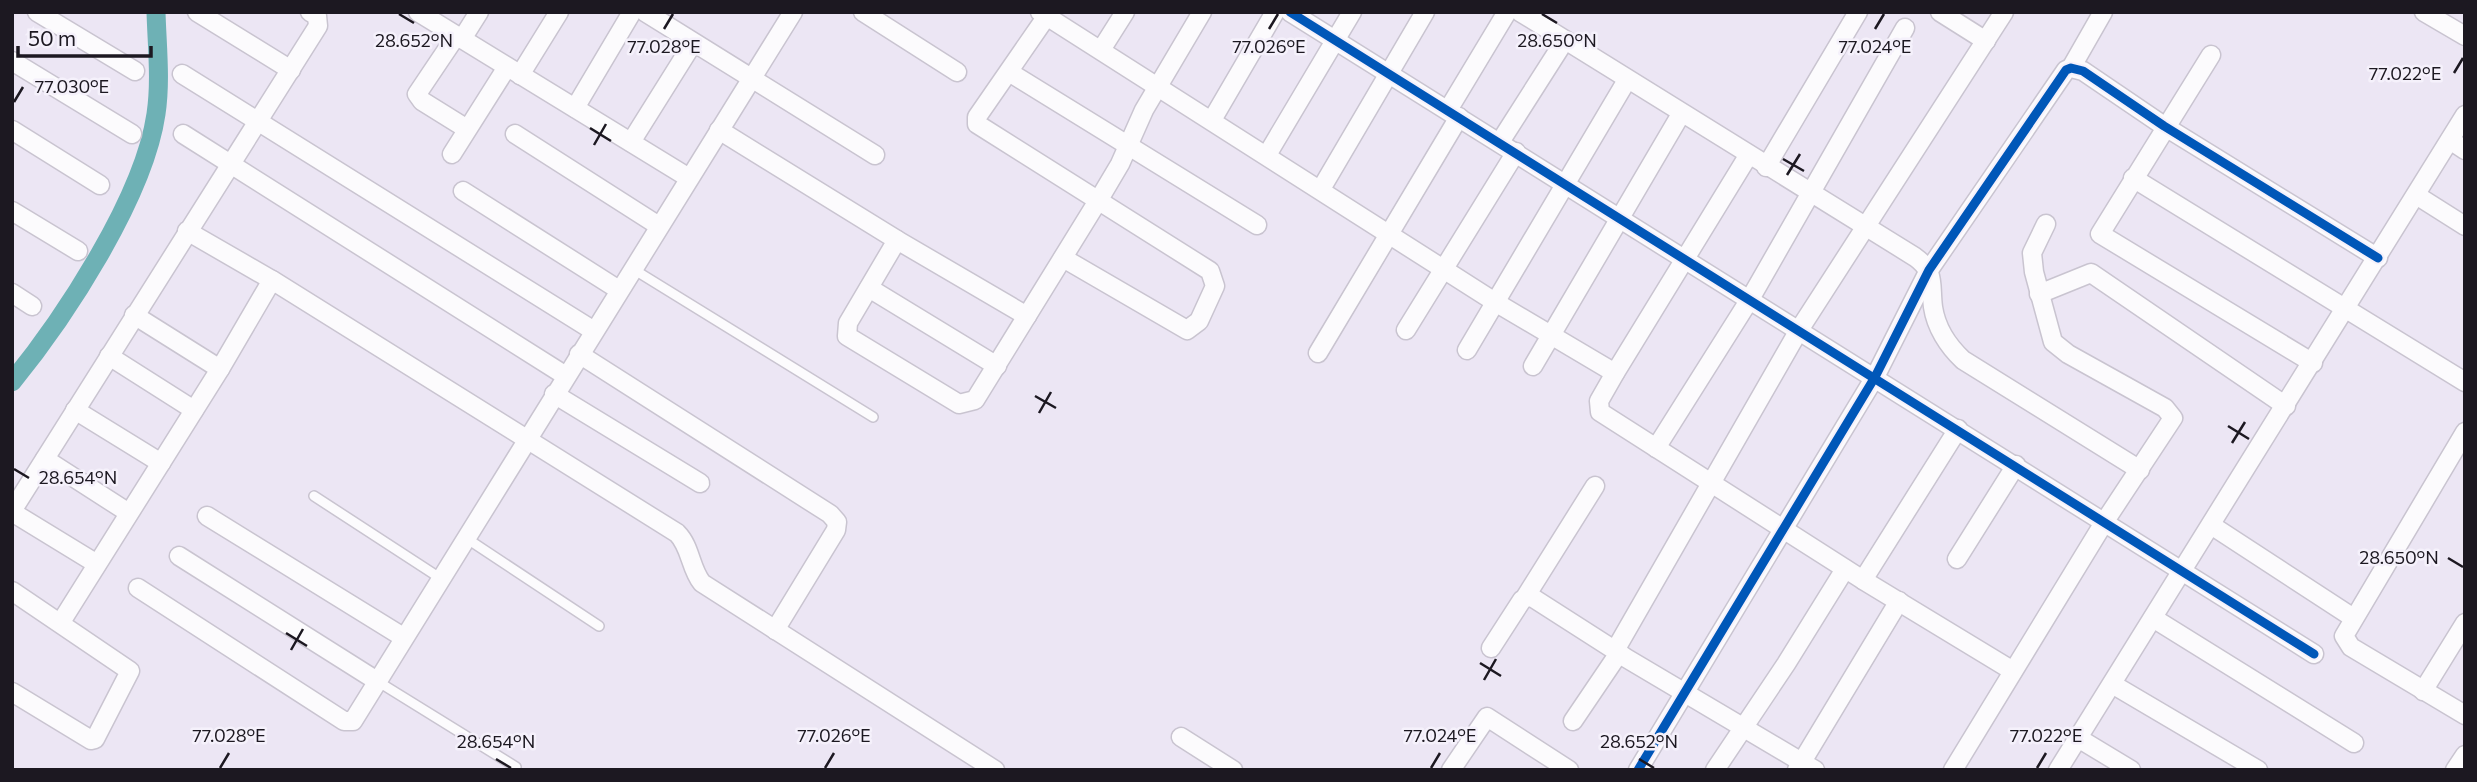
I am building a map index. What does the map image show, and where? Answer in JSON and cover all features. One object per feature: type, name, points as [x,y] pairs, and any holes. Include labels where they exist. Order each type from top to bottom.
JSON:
[{"type":"street","points":[[37,12],[135,71]]},
{"type":"street","points":[[197,12],[291,70]]},
{"type":"street","points":[[97,565],[13,510],[318,26],[317,16],[310,12]]},
{"type":"street","points":[[418,12],[689,178]]},
{"type":"street","points":[[467,129],[422,101],[417,94],[479,12]]},
{"type":"street","points":[[452,154],[467,129],[559,12]]},
{"type":"street","points":[[575,108],[632,12]]},
{"type":"street","points":[[645,12],[876,155]]},
{"type":"street","points":[[138,588],[344,721],[353,721],[402,637],[793,12]]},
{"type":"street","points":[[863,12],[957,72]]},
{"type":"street","points":[[1101,50],[1125,12]]},
{"type":"street","points":[[897,240],[846,328],[851,339],[959,404],[975,400],[1098,201],[1128,148],[1157,86],[1202,12]]},
{"type":"street","points":[[1212,120],[1275,12]]},
{"type":"street","points":[[1290,12],[2314,654]]},
{"type":"street","points":[[1267,155],[1352,12]]},
{"type":"street","points":[[1321,189],[1425,12]]},
{"type":"street","points":[[1318,353],[1389,234],[1507,12]]},
{"type":"street","points":[[1520,12],[1748,156],[1915,257],[1929,270],[1938,323],[1944,338],[1963,360],[2140,470]]},
{"type":"street","points":[[1766,167],[1858,12]]},
{"type":"street","points":[[1940,12],[1986,41]]},
{"type":"street","points":[[1619,653],[1617,647],[1635,613],[1713,484],[1800,330],[2004,12]]},
{"type":"street","points":[[1638,770],[1875,377],[1929,270],[2066,70],[2071,68],[2103,12]]},
{"type":"street","points":[[2424,12],[2449,18],[2465,36]]},
{"type":"street","points":[[1063,258],[1187,330],[1199,321],[1215,286],[1210,271],[977,124],[977,117],[1047,17],[1495,302],[1615,373]]},
{"type":"street","points":[[1656,448],[1750,299],[1905,28]]},
{"type":"street","points":[[1406,330],[1443,269],[1565,40]]},
{"type":"street","points":[[631,142],[693,43]]},
{"type":"street","points":[[2211,55],[2164,126],[2100,234],[2313,363]]},
{"type":"street","points":[[12,61],[132,134]]},
{"type":"street","points":[[2071,68],[2083,71],[2164,126],[2378,258]]},
{"type":"street","points":[[1009,72],[1128,148],[1257,225]]},
{"type":"street","points":[[182,74],[594,331]]},
{"type":"street","points":[[1467,350],[1627,80]]},
{"type":"street","points":[[1533,366],[1681,114]]},
{"type":"street","points":[[2058,770],[2416,195],[2457,145],[2465,115]]},
{"type":"street","points":[[12,130],[100,186]]},
{"type":"street","points":[[719,130],[897,240],[1027,316]]},
{"type":"street","points":[[183,134],[566,376]]},
{"type":"street","points":[[515,134],[659,226]]},
{"type":"street","points":[[1748,156],[1615,373],[1599,401],[1600,412],[1845,569],[2013,671]]},
{"type":"street","points":[[2133,178],[2465,382]]},
{"type":"street","points":[[463,191],[619,290]]},
{"type":"street","points":[[2416,195],[2465,226]]},
{"type":"street","points":[[12,211],[78,250]]},
{"type":"street","points":[[1953,770],[2105,521],[2172,425],[2171,413],[2059,348],[2049,334],[2032,253],[2046,224]]},
{"type":"street","points":[[187,231],[272,280],[677,533],[688,547],[696,575],[702,583],[966,762],[995,770]]},
{"type":"street","points":[[2039,294],[2091,273],[2286,406]]},
{"type":"street","points":[[61,622],[220,369],[272,280]]},
{"type":"street","points":[[869,288],[996,366]]},
{"type":"street","points":[[12,293],[32,306]]},
{"type":"street","points":[[134,315],[220,369]]},
{"type":"street","points":[[579,354],[737,453],[830,514],[837,522],[836,530],[775,630]]},
{"type":"street","points":[[109,356],[194,410]]},
{"type":"street","points":[[554,394],[700,484]]},
{"type":"street","points":[[75,410],[161,463]]},
{"type":"street","points":[[1863,580],[1958,429]]},
{"type":"street","points":[[2465,432],[2352,617],[2344,636],[2351,647],[2465,715]]},
{"type":"street","points":[[44,459],[130,513]]},
{"type":"street","points":[[1957,559],[2016,466]]},
{"type":"street","points":[[1491,648],[1595,486]]},
{"type":"street","points":[[206,516],[402,637]]},
{"type":"street","points":[[2211,526],[2352,617]]},
{"type":"street","points":[[179,556],[377,681]]},
{"type":"street","points":[[1715,770],[1845,569]]},
{"type":"street","points":[[12,591],[130,671],[95,739],[87,739],[12,692]]},
{"type":"street","points":[[1525,596],[1534,598],[1805,767],[1899,601]]},
{"type":"street","points":[[2153,618],[2354,743]]},
{"type":"street","points":[[2423,691],[2465,624]]},
{"type":"street","points":[[1573,721],[1619,653]]},
{"type":"street","points":[[2112,684],[2258,770]]},
{"type":"street","points":[[1451,770],[1488,717],[1569,770]]},
{"type":"street","points":[[1181,737],[1233,770]]},
{"type":"street","points":[[2078,738],[2131,770]]},
{"type":"street","points":[[2455,770],[2465,755]]},
{"type":"lane","points":[[632,269],[873,417]]},
{"type":"lane","points":[[314,496],[440,578]]},
{"type":"lane","points":[[465,538],[599,626]]},
{"type":"lane","points":[[377,681],[516,766]]},
{"type":"waterway","points":[[12,382],[78,291],[136,182],[149,147],[156,114],[156,12]]},
{"type":"cycle path","points":[[1290,12],[2314,654]]},
{"type":"cycle path","points":[[1638,770],[1875,377],[1929,270],[2066,70],[2071,68],[2083,71],[2164,126],[2378,258]]}]
